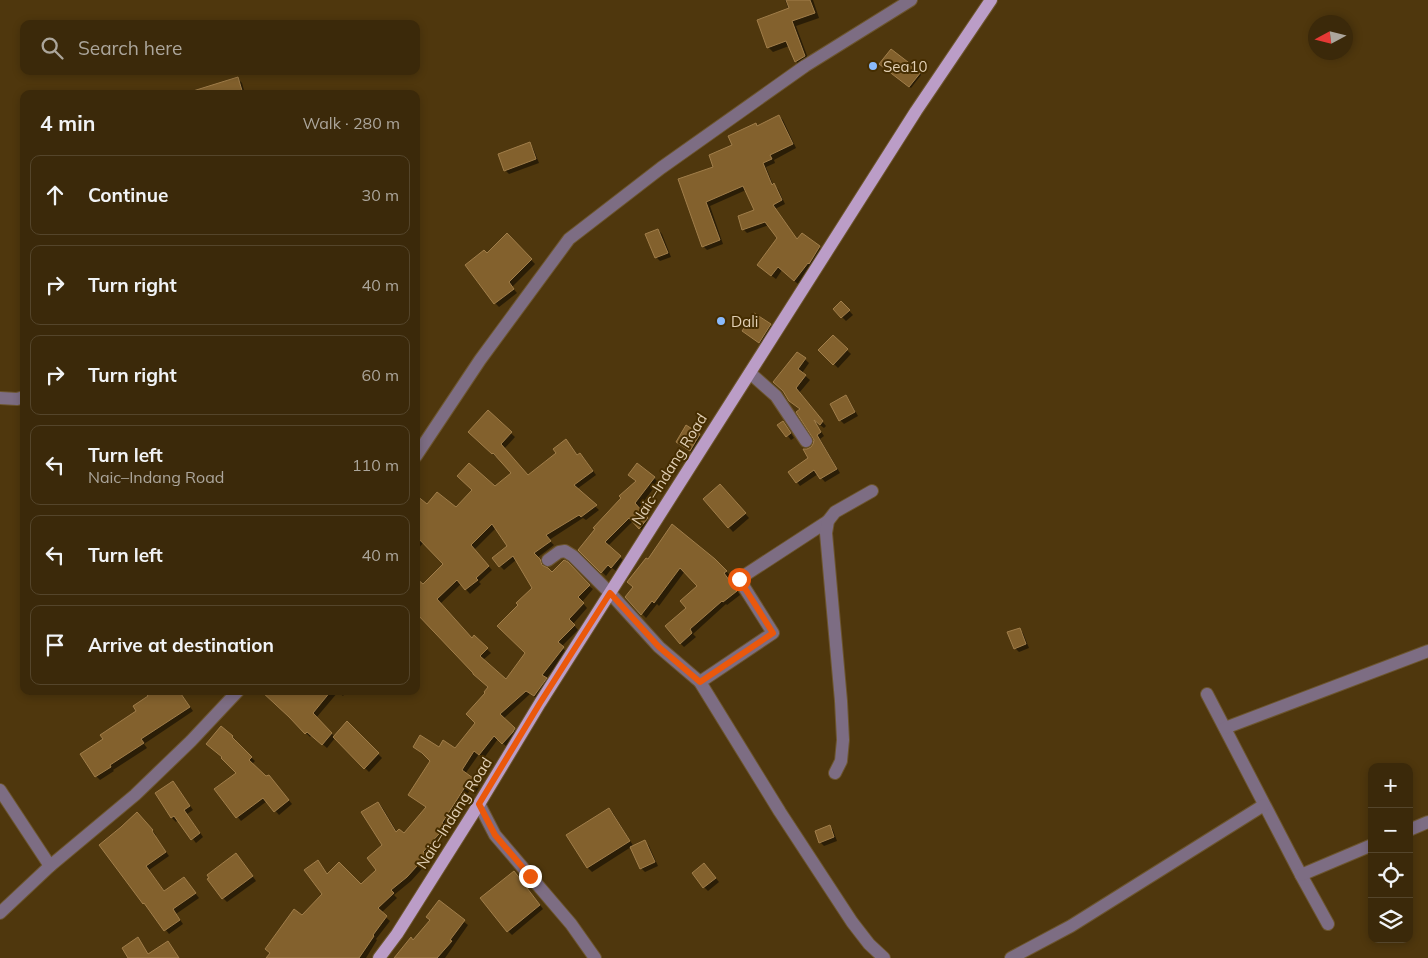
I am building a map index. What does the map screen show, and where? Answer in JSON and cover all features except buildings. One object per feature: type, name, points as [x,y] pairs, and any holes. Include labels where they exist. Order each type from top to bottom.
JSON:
[{"type":"main road","name":"Naic–Indang Road","points":[[379,958],[397,934],[540,703],[916,111],[990,0]]},
{"type":"street","points":[[420,450],[480,360],[569,239],[661,168],[805,66],[911,0]]},
{"type":"street","points":[[750,373],[776,396],[806,441]]},
{"type":"street","points":[[0,398],[20,398]]},
{"type":"street","points":[[700,682],[773,633],[739,579],[828,521],[835,512],[872,491]]},
{"type":"street","points":[[828,521],[826,533],[843,740],[841,761],[835,773]]},
{"type":"street","points":[[548,560],[559,552],[565,551],[573,556],[659,647],[700,682],[780,812],[852,922],[869,944],[884,958]]},
{"type":"street","points":[[1225,728],[1428,651]]},
{"type":"street","points":[[1207,694],[1328,924]]},
{"type":"street","points":[[0,913],[50,866],[135,795],[191,741],[234,695]]},
{"type":"street","points":[[0,790],[50,866]]},
{"type":"street","points":[[479,804],[495,835],[572,924],[595,958]]},
{"type":"street","points":[[1011,958],[1071,926],[1264,805]]},
{"type":"street","points":[[1413,828],[1428,822]]},
{"type":"street","points":[[1301,874],[1368,847]]},
{"type":"place","name":"Sea10","points":[[873,66]]},
{"type":"place","name":"Dali","points":[[721,321]]},
{"type":"route","points":[[530,876],[495,835],[479,804],[610,593],[659,647],[700,682],[773,633],[739,579]]}]
